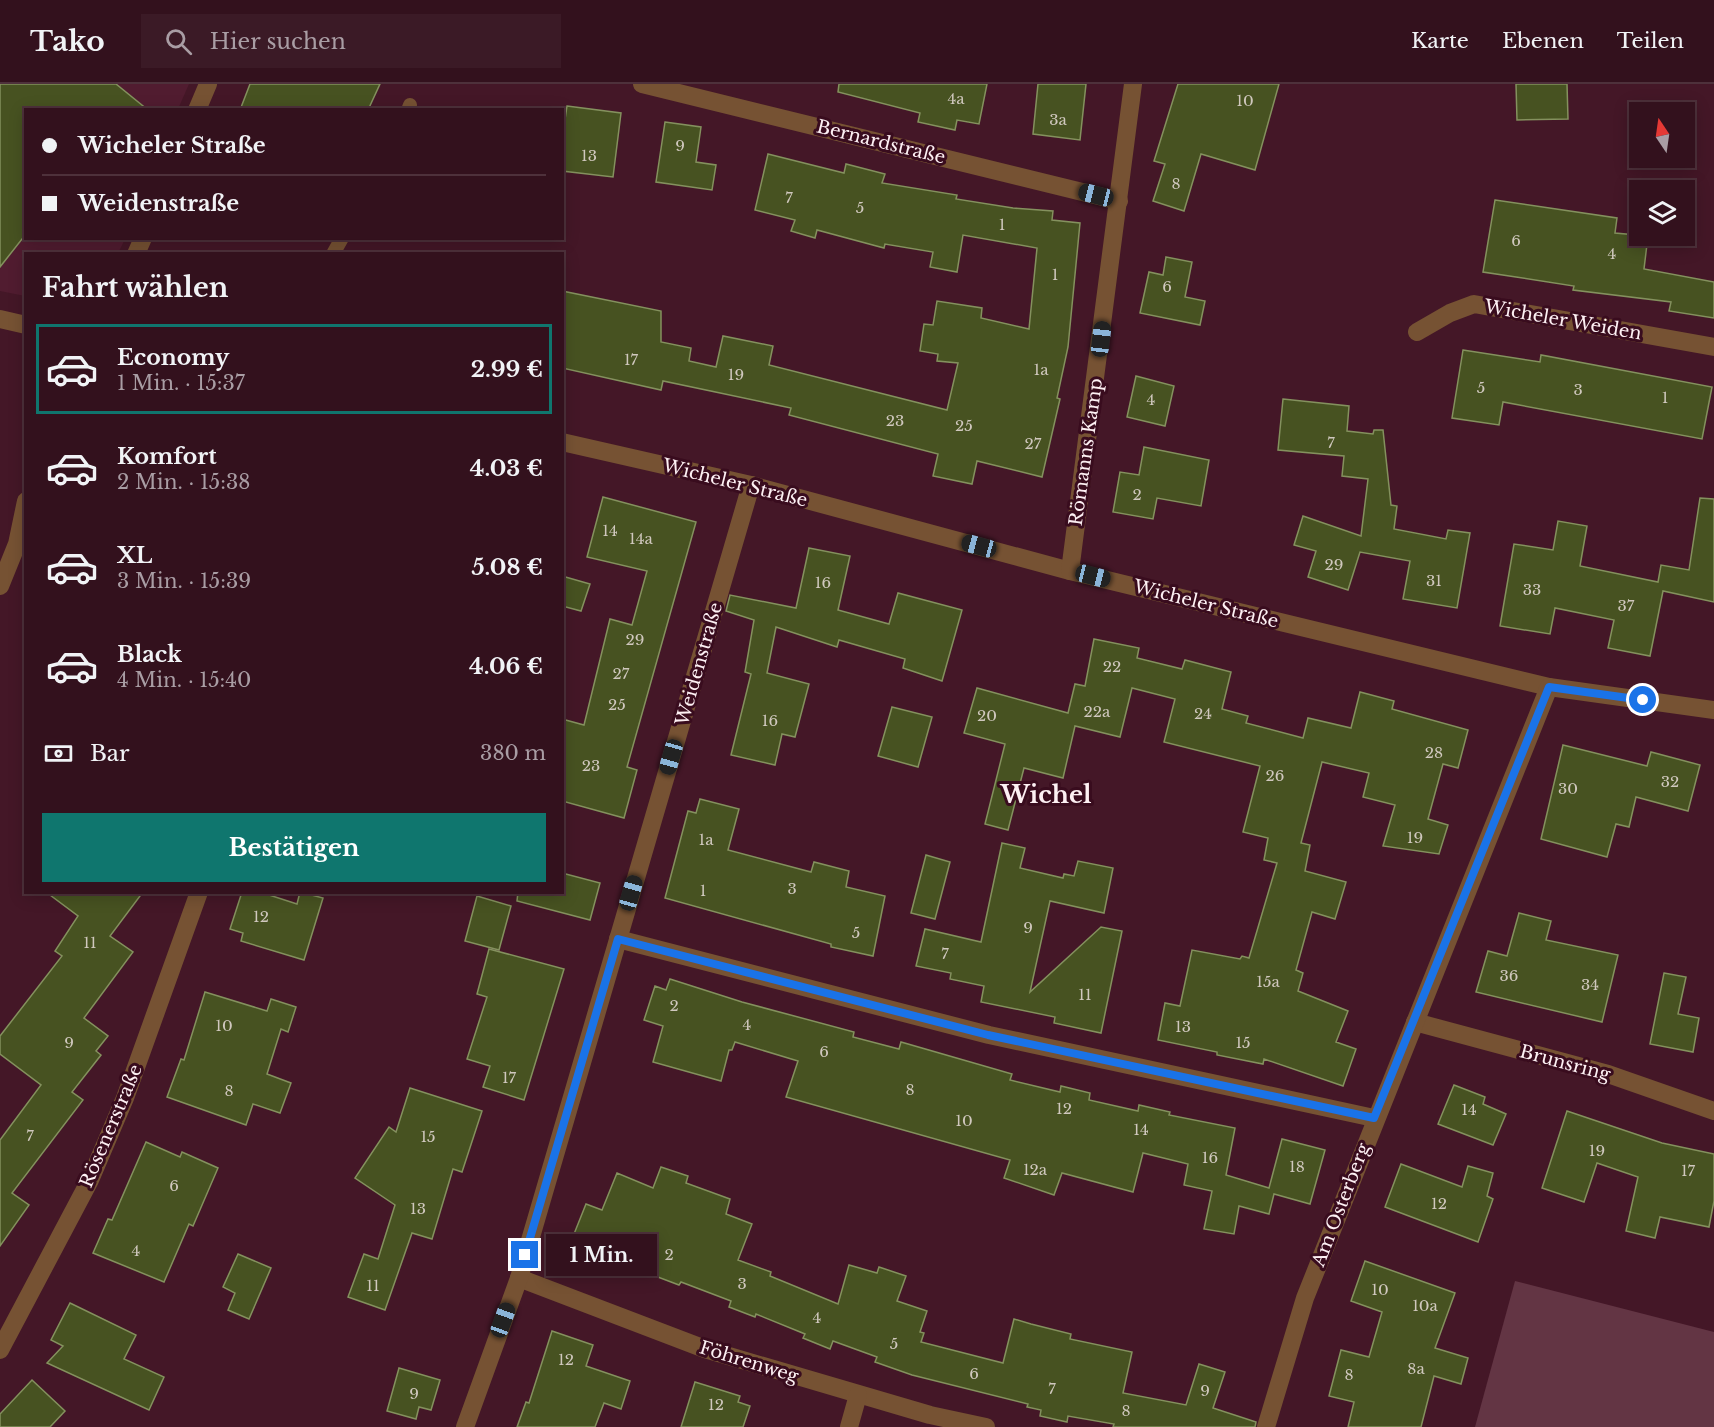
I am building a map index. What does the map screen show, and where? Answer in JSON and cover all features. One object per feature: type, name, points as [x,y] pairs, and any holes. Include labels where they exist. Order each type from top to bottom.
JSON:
[{"type":"street","points":[[198,108],[207,84]]},
{"type":"street","name":"Bernardstraße","points":[[642,84],[1119,201]]},
{"type":"street","name":"Römanns Kamp","points":[[1070,571],[1133,84]]},
{"type":"street","name":"Wicheler Weiden","points":[[1417,332],[1450,313],[1474,304],[1714,347]]},
{"type":"street","points":[[0,319],[24,325]]},
{"type":"street","name":"Wicheler Straße","points":[[564,442],[751,485],[1070,571],[1549,687],[1714,710]]},
{"type":"street","name":"Weidenstraße","points":[[465,1427],[519,1278],[751,485]]},
{"type":"street","points":[[0,586],[17,544],[24,511]]},
{"type":"street","name":"Am Osterberg","points":[[1266,1427],[1305,1298],[1374,1118],[1415,1022],[1549,687]]},
{"type":"street","name":"Rösenerstraße","points":[[0,1350],[94,1169],[125,1098],[198,894]]},
{"type":"street","points":[[618,939],[988,1035],[1374,1118]]},
{"type":"street","name":"Brunsring","points":[[1415,1022],[1608,1074],[1714,1111]]},
{"type":"street","name":"Föhrenweg","points":[[519,1278],[705,1349],[930,1415],[986,1427]]},
{"type":"street","points":[[849,1427],[858,1395]]},
{"type":"shaded area","points":[[0,84],[189,84],[178,108],[24,108],[24,240],[124,240],[118,252],[24,252],[24,296],[0,291]]},
{"type":"shaded area","points":[[1515,1281],[1714,1332],[1714,1427],[1475,1427]]},
{"type":"building","points":[[0,84],[116,84],[146,108],[24,108],[24,237],[0,267]]},
{"type":"building","points":[[250,84],[380,84],[369,108],[241,108]]},
{"type":"building","points":[[839,84],[987,84],[979,124],[957,120],[955,130],[918,122],[920,113],[838,92]]},
{"type":"building","points":[[1038,84],[1086,84],[1080,140],[1033,134]]},
{"type":"building","points":[[1178,84],[1279,84],[1255,170],[1201,154],[1184,211],[1153,201],[1165,164],[1154,161]]},
{"type":"building","points":[[1516,84],[1567,84],[1568,119],[1517,120]]},
{"type":"building","points":[[567,106],[621,113],[613,177],[564,171],[564,126]]},
{"type":"building","points":[[665,122],[701,127],[696,162],[716,165],[712,190],[656,182]]},
{"type":"building","points":[[768,154],[844,173],[846,164],[885,174],[882,183],[957,195],[956,199],[1013,208],[1053,211],[1052,220],[1080,223],[1068,347],[1057,398],[1060,399],[1042,477],[977,461],[972,484],[933,476],[938,454],[789,415],[791,408],[663,381],[661,390],[564,368],[564,291],[661,311],[661,342],[691,348],[689,361],[716,367],[723,336],[773,346],[769,365],[947,410],[958,363],[937,361],[938,354],[920,351],[924,324],[933,325],[937,301],[982,308],[981,318],[1029,329],[1037,248],[963,235],[957,272],[930,267],[933,252],[885,244],[884,248],[817,230],[815,238],[791,231],[795,220],[755,210]]},
{"type":"building","points":[[1495,200],[1617,218],[1615,233],[1629,234],[1629,246],[1647,246],[1644,269],[1714,282],[1714,318],[1669,311],[1671,302],[1573,290],[1574,286],[1483,272]]},
{"type":"building","points":[[1166,257],[1192,262],[1185,297],[1205,301],[1200,325],[1140,313],[1149,272],[1163,275]]},
{"type":"building","points":[[1463,350],[1540,362],[1541,355],[1712,387],[1702,439],[1503,402],[1499,425],[1452,418]]},
{"type":"building","points":[[1136,376],[1174,386],[1165,426],[1127,417]]},
{"type":"building","points":[[1283,399],[1349,406],[1347,431],[1373,434],[1374,430],[1383,430],[1391,505],[1397,506],[1394,529],[1446,539],[1448,530],[1470,533],[1457,608],[1403,599],[1410,561],[1360,552],[1348,590],[1308,577],[1316,551],[1294,545],[1303,516],[1361,536],[1368,479],[1342,476],[1344,456],[1278,450]]},
{"type":"building","points":[[1144,447],[1209,460],[1201,506],[1157,498],[1153,519],[1113,512],[1120,472],[1139,475]]},
{"type":"building","points":[[603,497],[696,522],[627,767],[637,770],[624,818],[564,802],[564,720],[584,725],[610,619],[632,625],[647,571],[587,557]]},
{"type":"building","points":[[1700,498],[1714,499],[1714,602],[1663,591],[1650,656],[1608,648],[1614,620],[1555,608],[1550,634],[1500,626],[1514,544],[1553,550],[1558,521],[1587,526],[1580,566],[1658,582],[1661,565],[1689,570]]},
{"type":"building","points":[[809,548],[850,556],[838,610],[889,624],[898,593],[962,610],[942,681],[903,668],[905,659],[839,640],[837,647],[776,627],[767,673],[809,684],[795,737],[782,734],[775,765],[731,755],[751,674],[745,672],[754,620],[726,611],[730,595],[796,608]]},
{"type":"building","points":[[564,577],[590,584],[581,611],[564,607]]},
{"type":"building","points":[[1094,639],[1139,648],[1137,658],[1182,669],[1185,660],[1231,672],[1222,709],[1248,716],[1246,723],[1303,738],[1308,718],[1351,728],[1360,692],[1394,701],[1392,709],[1468,730],[1458,768],[1443,764],[1428,819],[1448,825],[1439,854],[1383,846],[1395,805],[1363,797],[1369,773],[1322,762],[1301,843],[1310,845],[1305,871],[1346,882],[1335,919],[1312,912],[1296,970],[1303,973],[1298,991],[1348,1011],[1336,1042],[1356,1049],[1343,1086],[1264,1059],[1263,1064],[1158,1040],[1165,1003],[1180,1006],[1192,950],[1240,959],[1242,956],[1249,958],[1277,863],[1264,860],[1268,838],[1243,832],[1260,766],[1164,742],[1175,699],[1132,688],[1120,737],[1075,726],[1063,778],[1024,768],[1008,830],[985,824],[1005,744],[964,733],[977,688],[1068,713],[1075,684],[1085,686]]},
{"type":"building","points":[[892,707],[932,717],[918,767],[878,756]]},
{"type":"building","points":[[1563,745],[1647,766],[1651,752],[1700,765],[1688,811],[1636,797],[1629,827],[1616,824],[1607,857],[1541,839]]},
{"type":"building","points":[[700,799],[739,809],[728,850],[811,872],[814,862],[849,871],[846,887],[885,896],[873,956],[831,947],[831,944],[665,898],[688,811],[696,813]]},
{"type":"building","points":[[1002,843],[1025,848],[1020,868],[1063,878],[1064,874],[1074,876],[1078,861],[1113,868],[1104,913],[1050,901],[1030,992],[1101,927],[1122,931],[1101,1033],[1054,1023],[1055,1017],[981,1002],[984,986],[950,979],[951,973],[916,966],[925,929],[981,942]]},
{"type":"building","points":[[926,855],[950,862],[935,919],[911,913]]},
{"type":"building","points":[[564,874],[600,883],[590,920],[517,901],[518,894],[564,894]]},
{"type":"building","points":[[49,894],[142,894],[110,936],[133,952],[84,1018],[108,1036],[96,1051],[101,1055],[72,1092],[83,1100],[12,1193],[29,1205],[0,1246],[0,1140],[41,1085],[0,1054],[0,1036],[62,956],[55,951],[78,916]]},
{"type":"building","points":[[241,894],[266,894],[297,904],[300,894],[323,898],[304,960],[241,941],[243,933],[230,929]]},
{"type":"building","points":[[477,896],[511,906],[499,950],[465,941]]},
{"type":"building","points":[[1519,913],[1551,921],[1546,940],[1618,955],[1602,1022],[1476,992],[1488,951],[1507,956]]},
{"type":"building","points":[[489,949],[564,969],[524,1100],[483,1087],[490,1066],[467,1059],[487,997],[477,994]]},
{"type":"building","points":[[1664,973],[1686,977],[1678,1014],[1699,1018],[1693,1052],[1650,1044]]},
{"type":"building","points":[[670,979],[742,1002],[854,1032],[853,1037],[899,1049],[901,1042],[1012,1074],[1010,1080],[1060,1092],[1061,1086],[1090,1093],[1089,1100],[1138,1111],[1139,1105],[1170,1112],[1169,1115],[1235,1128],[1226,1175],[1269,1188],[1282,1139],[1325,1150],[1310,1204],[1274,1194],[1269,1214],[1239,1206],[1234,1234],[1204,1229],[1212,1191],[1184,1185],[1188,1164],[1143,1153],[1133,1192],[1062,1173],[1054,1195],[1004,1178],[1010,1160],[786,1097],[798,1061],[735,1042],[732,1050],[729,1050],[721,1081],[653,1062],[663,1026],[644,1020],[655,986],[666,990]]},
{"type":"building","points":[[205,992],[267,1011],[271,999],[296,1007],[288,1032],[281,1029],[267,1074],[291,1083],[280,1113],[253,1104],[246,1125],[167,1097],[181,1059],[184,1060]]},
{"type":"building","points":[[1454,1085],[1485,1097],[1483,1104],[1506,1114],[1493,1145],[1438,1124]]},
{"type":"building","points":[[410,1088],[482,1111],[462,1172],[453,1169],[432,1239],[412,1233],[385,1310],[348,1297],[364,1254],[378,1259],[395,1205],[355,1178],[389,1127],[396,1132]]},
{"type":"building","points":[[1567,1111],[1662,1143],[1714,1154],[1714,1201],[1709,1227],[1660,1217],[1655,1238],[1626,1231],[1638,1177],[1597,1163],[1584,1202],[1542,1188]]},
{"type":"building","points":[[146,1142],[180,1157],[182,1152],[218,1168],[193,1226],[189,1224],[164,1282],[93,1253],[108,1219],[112,1220]]},
{"type":"building","points":[[1401,1164],[1462,1187],[1468,1166],[1493,1173],[1487,1196],[1493,1199],[1478,1242],[1385,1207]]},
{"type":"building","points":[[661,1167],[688,1176],[686,1183],[730,1199],[726,1214],[752,1224],[738,1260],[771,1272],[770,1276],[838,1304],[849,1265],[877,1273],[879,1267],[906,1276],[897,1301],[927,1311],[920,1332],[924,1333],[921,1342],[1003,1363],[1014,1319],[1071,1334],[1070,1339],[1132,1352],[1123,1393],[1186,1405],[1199,1364],[1225,1372],[1213,1408],[1256,1422],[1255,1427],[1113,1427],[1114,1424],[1068,1416],[1067,1422],[1040,1416],[1041,1410],[1027,1407],[1028,1404],[912,1375],[875,1362],[877,1357],[833,1341],[830,1349],[803,1338],[805,1334],[756,1314],[755,1317],[729,1307],[731,1301],[681,1282],[679,1285],[584,1249],[586,1244],[572,1239],[586,1204],[602,1210],[617,1173],[653,1188]]},
{"type":"building","points":[[238,1254],[271,1268],[249,1319],[228,1310],[235,1293],[223,1287]]},
{"type":"building","points":[[1365,1261],[1455,1293],[1435,1348],[1468,1358],[1461,1384],[1434,1376],[1421,1427],[1348,1427],[1354,1402],[1329,1396],[1341,1350],[1369,1357],[1382,1312],[1351,1301]]},
{"type":"building","points":[[70,1303],[136,1335],[124,1359],[164,1377],[149,1410],[47,1363],[63,1346],[51,1340]]},
{"type":"building","points":[[552,1331],[593,1345],[586,1366],[630,1381],[621,1409],[604,1403],[595,1427],[517,1427],[526,1402],[529,1403]]},
{"type":"building","points":[[399,1368],[440,1380],[431,1410],[419,1407],[416,1419],[387,1411]]},
{"type":"building","points":[[32,1380],[65,1411],[50,1427],[0,1427],[0,1414]]},
{"type":"building","points":[[695,1382],[740,1396],[738,1402],[750,1406],[743,1427],[681,1427]]},
{"type":"district","name":"Wichel","points":[[1046,794]]},
{"type":"route","points":[[525,1255],[618,939],[988,1035],[1374,1118],[1415,1022],[1549,687],[1643,700]]}]
